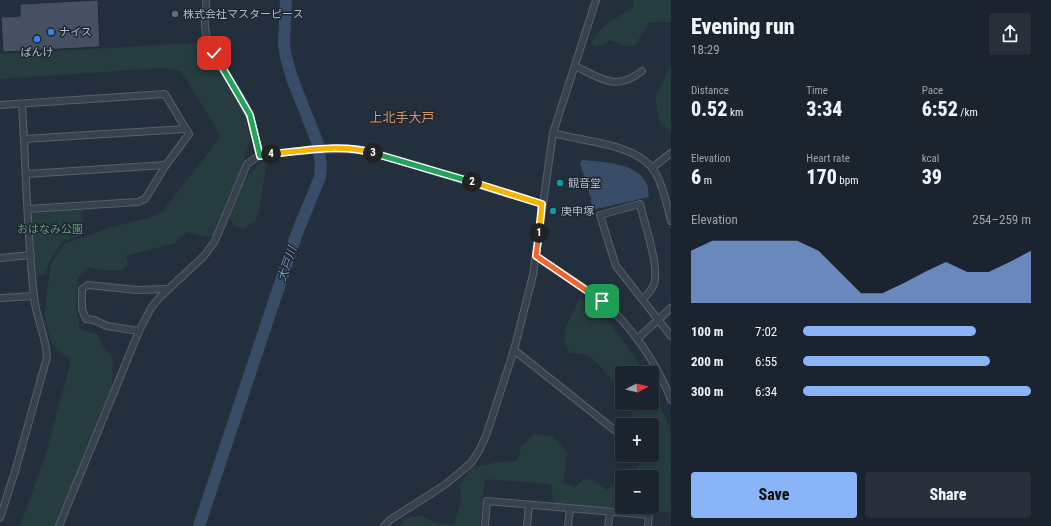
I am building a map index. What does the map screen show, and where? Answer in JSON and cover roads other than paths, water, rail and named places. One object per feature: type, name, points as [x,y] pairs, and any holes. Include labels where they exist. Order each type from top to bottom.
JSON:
[{"type":"street","points":[[206,0],[205,27],[208,41],[219,63],[238,92],[250,115],[260,156]]},
{"type":"street","points":[[384,526],[390,520],[446,484],[471,463],[487,434],[514,350],[536,256],[542,204],[553,134],[596,0]]},
{"type":"street","points":[[575,66],[612,83],[622,83],[633,79],[642,72]]},
{"type":"street","points":[[0,105],[165,94],[189,134],[166,166],[146,199],[138,202],[28,209]]},
{"type":"street","points":[[0,518],[2,506],[16,468],[47,357],[46,344],[34,296],[22,104]]},
{"type":"street","points":[[24,139],[185,129]]},
{"type":"street","points":[[553,134],[627,149],[637,155],[656,173],[663,190],[671,221]]},
{"type":"street","points":[[59,526],[139,331],[152,308],[167,289],[204,256],[215,241],[247,164],[260,156],[310,150],[364,150],[542,204]]},
{"type":"street","points":[[652,168],[671,153]]},
{"type":"street","points":[[26,174],[166,166]]},
{"type":"street","points":[[643,299],[655,283],[656,270],[640,204],[600,215],[616,266],[671,336]]},
{"type":"street","points":[[0,258],[31,255]]},
{"type":"street","points":[[536,256],[602,301],[637,339],[667,387],[671,400]]},
{"type":"street","points":[[139,331],[107,326],[94,320],[86,319],[82,309],[82,289],[88,285],[137,290],[167,289]]},
{"type":"street","points":[[0,298],[34,296]]},
{"type":"street","points":[[637,339],[671,308]]},
{"type":"street","points":[[514,350],[615,430]]},
{"type":"street","points":[[485,526],[487,501],[610,513],[650,515],[648,526]]},
{"type":"street","points":[[527,526],[529,505]]},
{"type":"street","points":[[568,526],[570,509]]},
{"type":"street","points":[[608,526],[610,513]]},
{"type":"water","points":[[582,160],[619,165],[636,172],[643,177],[648,188],[649,197],[592,210],[591,198],[580,163]]},
{"type":"waterway","name":"大戸川","points":[[199,526],[297,233],[320,177],[321,165],[318,144],[292,78],[286,57],[284,45],[286,0]]},
{"type":"place","name":"株式会社マスターピース","points":[[175,14]]},
{"type":"place","name":"ナイス","points":[[51,32]]},
{"type":"place","name":"ぱんけ","points":[[37,39]]},
{"type":"place","name":"観音堂","points":[[560,183]]},
{"type":"place","name":"庚申塚","points":[[553,211]]},
{"type":"district","name":"上北手大戸","points":[[402,117]]},
{"type":"park label","name":"おはなみ公園","points":[[50,229]]}]
